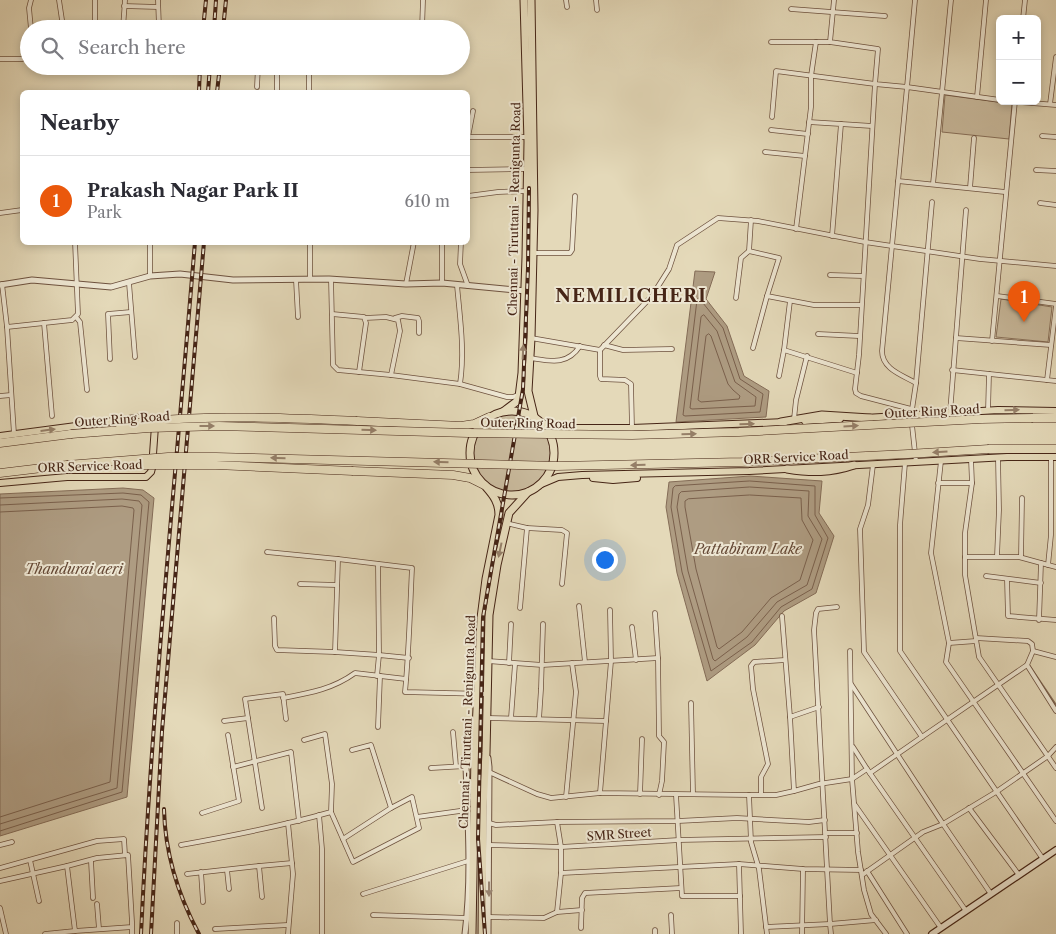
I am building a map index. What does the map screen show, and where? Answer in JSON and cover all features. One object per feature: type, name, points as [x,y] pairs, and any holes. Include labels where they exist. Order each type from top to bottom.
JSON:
[{"type":"highway","name":"Chennai - Tiruttani - Renigunta Road","points":[[524,0],[531,338],[528,399],[534,416]]},
{"type":"highway","name":"Chennai - Tiruttani - Renigunta Road","points":[[472,934],[470,916],[481,618],[486,579],[499,515],[496,498],[473,470],[470,462],[470,448],[478,427],[489,417],[504,411],[516,402],[520,393],[533,254],[534,142],[530,0]]},
{"type":"highway","name":"Chennai - Tiruttani - Renigunta Road","points":[[482,934],[486,917],[483,806],[486,753],[488,615],[509,513],[528,492],[539,485],[548,475],[554,456],[551,437],[534,416],[520,411],[504,411]]},
{"type":"highway","points":[[781,422],[822,415],[870,418]]},
{"type":"highway","points":[[86,433],[140,422],[213,418],[281,418],[461,426],[474,424],[489,417]]},
{"type":"highway","name":"Outer Ring Road","points":[[0,443],[148,428],[228,426],[468,434],[632,435],[739,432],[981,419],[1056,418]]},
{"type":"highway","points":[[0,473],[73,464],[168,457],[558,466],[908,454],[989,449],[1056,449]]},
{"type":"highway","points":[[73,464],[216,465],[453,475],[470,478],[485,486]]},
{"type":"highway","points":[[787,469],[802,472],[822,472],[854,466]]},
{"type":"highway","name":"Chennai - Tiruttani - Renigunta Road","points":[[485,486],[510,496],[528,492]]},
{"type":"main road","points":[[541,423],[556,428],[573,424],[632,428],[870,418],[911,413],[1056,411]]},
{"type":"main road","name":"ORR Service Road","points":[[0,436],[149,418],[153,419],[156,426],[152,472],[146,477],[68,477],[0,483]]},
{"type":"main road","name":"ORR Service Road","points":[[854,466],[971,459],[1054,457]]},
{"type":"main road","name":"ORR Service Road","points":[[539,485],[558,477],[582,475],[787,469]]},
{"type":"main road","points":[[932,934],[1056,850]]},
{"type":"street","points":[[31,0],[31,20]]},
{"type":"street","points":[[59,0],[62,20]]},
{"type":"street","points":[[95,0],[95,20]]},
{"type":"street","points":[[123,20],[125,0]]},
{"type":"street","points":[[158,0],[159,20]]},
{"type":"street","points":[[422,20],[423,0]]},
{"type":"street","points":[[566,0],[566,7]]},
{"type":"street","points":[[596,0],[597,10]]},
{"type":"street","points":[[830,42],[834,0]]},
{"type":"street","points":[[915,0],[882,358],[892,369],[916,383]]},
{"type":"street","points":[[933,184],[951,0]]},
{"type":"street","points":[[977,97],[986,0]]},
{"type":"street","points":[[1023,15],[1025,0]]},
{"type":"street","points":[[124,6],[158,7]]},
{"type":"street","points":[[790,9],[884,16]]},
{"type":"street","points":[[770,42],[830,42],[878,49],[857,373],[854,389],[858,395],[911,413]]},
{"type":"street","points":[[796,229],[808,134],[811,76],[816,42]]},
{"type":"street","points":[[1050,104],[1056,57]]},
{"type":"street","points":[[0,59],[20,59]]},
{"type":"street","points":[[769,71],[996,99]]},
{"type":"street","points":[[772,117],[776,71]]},
{"type":"street","points":[[257,87],[258,75]]},
{"type":"street","points":[[277,75],[277,90]]},
{"type":"street","points":[[309,75],[309,90]]},
{"type":"street","points":[[1041,103],[1056,105]]},
{"type":"street","points":[[992,341],[1015,105]]},
{"type":"street","points":[[470,127],[473,111]]},
{"type":"street","points":[[809,122],[872,126]]},
{"type":"street","points":[[832,236],[842,124]]},
{"type":"street","points":[[771,130],[808,134]]},
{"type":"street","points":[[1042,136],[1056,137]]},
{"type":"street","points":[[470,137],[527,137]]},
{"type":"street","points":[[970,188],[974,138]]},
{"type":"street","points":[[765,152],[805,156]]},
{"type":"street","points":[[470,170],[527,169]]},
{"type":"street","points":[[1036,170],[1056,171]]},
{"type":"street","points":[[898,181],[1005,192]]},
{"type":"street","points":[[470,196],[527,191]]},
{"type":"street","points":[[533,254],[570,253],[572,250],[575,196]]},
{"type":"street","points":[[916,462],[911,413],[916,383],[932,202]]},
{"type":"street","points":[[1040,203],[1056,205]]},
{"type":"street","points":[[0,214],[20,210]]},
{"type":"street","points":[[950,413],[966,210]]},
{"type":"street","points":[[632,428],[631,384],[625,380],[601,378],[600,350],[652,296],[669,269],[677,245],[718,218],[751,220],[927,252],[1056,266]]},
{"type":"street","points":[[750,251],[751,220]]},
{"type":"street","points":[[7,327],[72,320],[76,317],[78,314],[75,245]]},
{"type":"street","points":[[150,245],[150,276]]},
{"type":"street","points":[[310,245],[310,280]]},
{"type":"street","points":[[406,284],[413,245]]},
{"type":"street","points":[[442,245],[442,283]]},
{"type":"street","points":[[461,245],[460,264],[468,286]]},
{"type":"street","points":[[750,251],[779,258],[752,348]]},
{"type":"street","points":[[736,298],[741,258],[750,251]]},
{"type":"street","points":[[14,434],[7,327],[1,284],[32,280],[111,287],[150,276],[180,274],[237,280],[331,279],[406,284],[442,283],[529,291]]},
{"type":"street","points":[[830,275],[863,276]]},
{"type":"street","points":[[331,279],[334,365],[338,370],[460,384],[508,397],[520,393]]},
{"type":"street","points":[[296,280],[298,317]]},
{"type":"street","points":[[129,283],[134,357]]},
{"type":"street","points":[[457,285],[461,316],[463,366],[460,384]]},
{"type":"street","points":[[767,296],[814,305],[861,305]]},
{"type":"street","points":[[997,296],[1056,305],[1047,380]]},
{"type":"street","points":[[779,376],[790,301]]},
{"type":"street","points":[[110,359],[108,314],[131,312]]},
{"type":"street","points":[[332,314],[362,316],[365,318],[418,318],[419,333]]},
{"type":"street","points":[[76,317],[80,322],[87,390]]},
{"type":"street","points":[[359,372],[366,323],[365,318]]},
{"type":"street","points":[[391,375],[400,331],[398,320],[395,318]]},
{"type":"street","points":[[44,323],[52,416]]},
{"type":"street","points":[[818,334],[859,336]]},
{"type":"street","points":[[531,338],[600,350]]},
{"type":"street","points":[[956,338],[1051,345]]},
{"type":"street","points":[[604,344],[623,350],[672,349]]},
{"type":"street","points":[[530,358],[552,361],[567,359],[575,354],[580,346]]},
{"type":"street","points":[[784,350],[857,373]]},
{"type":"street","points":[[794,419],[796,400],[807,356]]},
{"type":"street","points":[[952,370],[1056,381]]},
{"type":"street","points":[[988,411],[989,374]]},
{"type":"street","points":[[0,396],[11,395]]},
{"type":"street","points":[[1048,565],[1054,457]]},
{"type":"street","points":[[997,556],[999,510],[998,458]]},
{"type":"street","points":[[971,459],[972,483],[964,534],[965,574],[979,657],[1056,768]]},
{"type":"street","points":[[941,461],[931,553],[949,643],[946,662],[1056,821]]},
{"type":"street","points":[[905,463],[900,525],[900,650],[946,720],[1043,859]]},
{"type":"street","points":[[873,465],[868,505],[860,529],[864,652],[922,737]]},
{"type":"street","points":[[938,483],[972,483]]},
{"type":"street","points":[[1021,557],[1022,498]]},
{"type":"street","points":[[506,523],[527,528],[562,530],[567,533],[562,584]]},
{"type":"street","points":[[520,608],[527,528]]},
{"type":"street","points":[[268,552],[412,568],[409,658],[405,692],[486,694]]},
{"type":"street","points":[[965,557],[1021,557],[1056,567]]},
{"type":"street","points":[[335,652],[338,559]]},
{"type":"street","points":[[1039,620],[1041,563]]},
{"type":"street","points":[[378,564],[380,626],[378,727]]},
{"type":"street","points":[[986,576],[1040,583]]},
{"type":"street","points":[[1007,579],[1008,616],[1056,620]]},
{"type":"street","points":[[300,584],[337,585]]},
{"type":"street","points":[[579,606],[585,662]]},
{"type":"street","points":[[831,934],[814,620],[818,609],[836,607]]},
{"type":"street","points":[[600,793],[611,661],[610,610]]},
{"type":"street","points":[[656,614],[659,736],[664,742],[662,781],[659,795]]},
{"type":"street","points":[[782,616],[794,791]]},
{"type":"street","points":[[274,618],[275,646],[277,650],[335,652],[409,658]]},
{"type":"street","points":[[509,663],[511,624]]},
{"type":"street","points":[[539,719],[543,624]]},
{"type":"street","points":[[632,626],[636,660]]},
{"type":"street","points":[[870,773],[1027,665],[1033,651],[1032,644],[1028,641],[976,639],[949,643]]},
{"type":"street","points":[[850,651],[852,779],[861,870],[864,890],[871,914],[886,934]]},
{"type":"street","points":[[1033,651],[1056,657]]},
{"type":"street","points":[[488,661],[542,666],[658,658]]},
{"type":"street","points":[[761,794],[761,777],[768,764],[752,683],[751,666],[754,662],[785,660]]},
{"type":"street","points":[[566,797],[576,692],[572,663]]},
{"type":"street","points":[[511,718],[515,664]]},
{"type":"street","points":[[1027,665],[1056,711]]},
{"type":"street","points":[[283,698],[320,692],[343,682],[355,673],[406,679]]},
{"type":"street","points":[[851,684],[991,894]]},
{"type":"street","points":[[262,808],[245,699],[283,694],[286,719]]},
{"type":"street","points":[[691,703],[693,794]]},
{"type":"street","points":[[790,718],[819,707]]},
{"type":"street","points":[[224,721],[248,718]]},
{"type":"street","points":[[486,718],[606,721]]},
{"type":"street","points":[[452,732],[456,766]]},
{"type":"street","points":[[304,740],[325,734],[332,784],[331,812],[353,862],[419,828],[412,798],[391,808],[343,839]]},
{"type":"street","points":[[202,813],[239,801],[228,735]]},
{"type":"street","points":[[640,794],[642,739]]},
{"type":"street","points":[[852,745],[966,911]]},
{"type":"street","points":[[352,750],[370,746],[391,808]]},
{"type":"street","points":[[862,876],[923,832],[943,824],[996,792],[1048,756],[1056,748]]},
{"type":"street","points":[[233,767],[291,752],[300,821]]},
{"type":"street","points":[[466,934],[470,916],[466,766],[475,753]]},
{"type":"street","points":[[486,753],[489,772],[489,845],[486,917],[488,934]]},
{"type":"street","points":[[431,768],[466,766]]},
{"type":"street","points":[[489,772],[537,794],[551,798],[600,793],[776,795],[852,779],[867,769]]},
{"type":"street","points":[[676,795],[682,896],[740,896]]},
{"type":"street","points":[[749,795],[751,838],[758,866],[767,934]]},
{"type":"street","points":[[855,805],[941,928]]},
{"type":"street","points":[[969,808],[1019,875]]},
{"type":"street","points":[[417,817],[467,810]]},
{"type":"street","points":[[181,845],[300,821],[331,812]]},
{"type":"street","points":[[319,815],[322,849],[322,934]]},
{"type":"street","points":[[489,823],[496,825],[557,822],[750,819],[809,822],[825,820]]},
{"type":"street","points":[[557,822],[561,848],[561,873],[557,912]]},
{"type":"street","points":[[288,823],[293,874],[288,934]]},
{"type":"street","name":"SMR Street","points":[[489,845],[561,848],[678,840],[826,835],[857,832]]},
{"type":"street","points":[[0,868],[96,841],[124,839],[124,856]]},
{"type":"street","points":[[0,845],[12,842]]},
{"type":"street","points":[[0,881],[91,861],[97,858],[128,855],[132,934]]},
{"type":"street","points":[[30,860],[39,902]]},
{"type":"street","points":[[91,861],[94,898]]},
{"type":"street","points":[[363,894],[468,861]]},
{"type":"street","points":[[187,874],[292,863]]},
{"type":"street","points":[[561,873],[739,864],[803,869],[861,870]]},
{"type":"street","points":[[739,864],[741,934]]},
{"type":"street","points":[[67,866],[75,931]]},
{"type":"street","points":[[259,866],[262,897]]},
{"type":"street","points":[[802,934],[803,869]]},
{"type":"street","points":[[228,870],[229,889]]},
{"type":"street","points":[[867,871],[907,934]]},
{"type":"street","points":[[201,872],[203,902]]},
{"type":"street","points":[[582,928],[582,898],[585,893],[681,888]]},
{"type":"street","points":[[97,904],[99,929]]},
{"type":"street","points":[[0,908],[6,934]]},
{"type":"street","points":[[486,917],[544,918],[557,912],[582,910]]},
{"type":"street","points":[[372,915],[470,916]]},
{"type":"street","points":[[671,915],[672,934]]},
{"type":"street","points":[[766,927],[876,920]]},
{"type":"street","points":[[177,923],[177,934]]},
{"type":"street","points":[[215,929],[288,925]]},
{"type":"street","points":[[45,934],[132,927]]},
{"type":"shaded area","points":[[945,95],[996,102],[996,105],[1012,105],[1009,139],[942,132]]},
{"type":"shaded area","points":[[1001,299],[1052,307],[1048,342],[996,337]]},
{"type":"shaded area","points":[[512,414],[527,417],[540,425],[548,438],[551,453],[548,468],[540,481],[527,489],[512,492],[497,489],[484,481],[476,468],[473,453],[476,438],[484,425],[497,417]]},
{"type":"water","points":[[695,271],[715,272],[706,299],[727,326],[744,376],[769,391],[766,417],[676,422]]},
{"type":"water","name":"Pattabiram Lake","points":[[750,476],[822,481],[819,513],[834,536],[816,593],[784,611],[755,645],[707,681],[677,573],[666,507],[669,482]]},
{"type":"water","name":"Thandurai aeri","points":[[123,488],[143,490],[154,498],[127,797],[0,836],[0,494]]},
{"type":"waterway","points":[[1029,665],[1056,705]]},
{"type":"railway","points":[[204,20],[206,0]]},
{"type":"railway","points":[[215,20],[216,0]]},
{"type":"railway","points":[[224,20],[226,0]]},
{"type":"railway","points":[[199,90],[200,75]]},
{"type":"railway","points":[[208,90],[209,75]]},
{"type":"railway","points":[[217,90],[219,75]]},
{"type":"railway","points":[[485,934],[478,839],[483,617],[523,389],[529,188]]},
{"type":"railway","points":[[141,934],[151,761],[195,245]]},
{"type":"railway","points":[[151,934],[162,731],[204,245]]},
{"type":"railway","points":[[164,809],[167,842],[174,873],[185,904],[199,934]]},
{"type":"place","name":"Prakash Nagar Park II","points":[[1024,322]]},
{"type":"district","name":"NEMILICHERI","points":[[631,296]]}]
